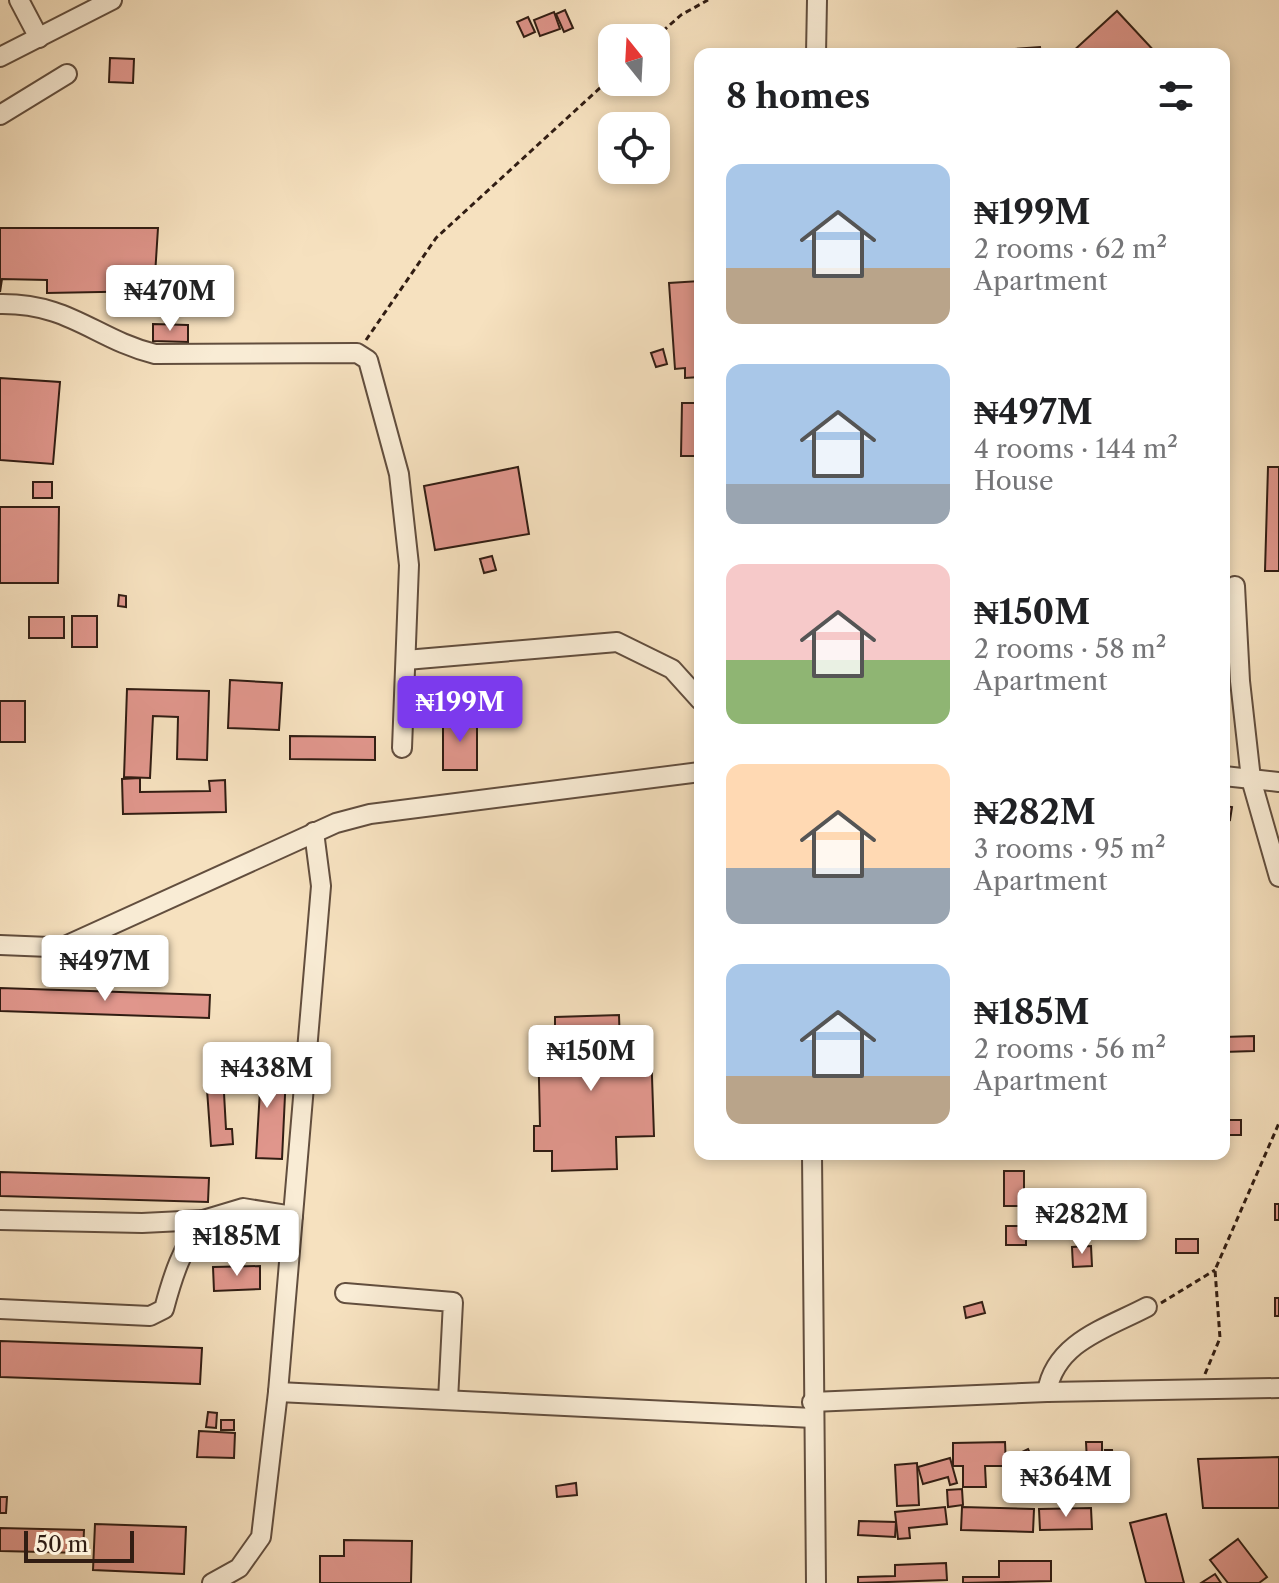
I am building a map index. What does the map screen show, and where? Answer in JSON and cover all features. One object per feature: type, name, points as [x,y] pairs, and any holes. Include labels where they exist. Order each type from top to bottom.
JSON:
[{"type":"street","points":[[19,0],[39,38]]},
{"type":"street","points":[[0,57],[112,0]]},
{"type":"street","points":[[816,48],[817,0]]},
{"type":"street","points":[[0,115],[67,74]]},
{"type":"street","points":[[0,304],[31,304],[59,312],[133,348],[155,354],[357,353],[368,360],[399,474],[409,565],[402,748]]},
{"type":"street","points":[[1235,586],[1240,681],[1251,779],[1279,877]]},
{"type":"street","points":[[406,660],[617,642],[672,669],[694,693]]},
{"type":"street","points":[[63,947],[314,832],[370,814],[694,773]]},
{"type":"street","points":[[1230,777],[1279,782]]},
{"type":"street","points":[[212,1583],[239,1568],[261,1537],[278,1392],[321,886],[314,832]]},
{"type":"street","points":[[0,945],[148,951]]},
{"type":"street","points":[[812,1160],[816,1583]]},
{"type":"street","points":[[0,1220],[142,1223],[203,1220],[243,1208],[293,1216]]},
{"type":"street","points":[[0,1309],[150,1316],[164,1309],[174,1269],[187,1240],[203,1220]]},
{"type":"street","points":[[345,1293],[453,1302],[448,1400]]},
{"type":"street","points":[[1047,1392],[1050,1371],[1069,1349],[1147,1307]]},
{"type":"street","points":[[278,1392],[812,1410],[1047,1392],[1279,1388]]},
{"type":"path","points":[[670,25],[708,0]]},
{"type":"path","points":[[357,353],[436,238],[598,90]]},
{"type":"path","points":[[1200,1389],[1220,1338],[1215,1270],[1279,1123]]},
{"type":"path","points":[[1147,1307],[1170,1300],[1215,1270]]},
{"type":"building","points":[[565,10],[573,28],[564,32],[556,14]]},
{"type":"building","points":[[1117,11],[1151,48],[1077,48]]},
{"type":"building","points":[[554,12],[560,29],[540,36],[534,20]]},
{"type":"building","points":[[528,17],[535,32],[524,37],[517,22]]},
{"type":"building","points":[[110,58],[134,59],[133,83],[109,82]]},
{"type":"building","points":[[0,228],[158,228],[154,291],[47,293],[47,280],[2,279],[0,292]]},
{"type":"building","points":[[694,281],[694,377],[685,378],[685,368],[675,369],[669,283]]},
{"type":"building","points":[[153,324],[188,325],[188,342],[153,341]]},
{"type":"building","points":[[663,349],[667,364],[656,367],[651,353]]},
{"type":"building","points":[[0,378],[60,382],[53,464],[0,460]]},
{"type":"building","points":[[682,403],[694,403],[694,456],[681,456]]},
{"type":"building","points":[[518,467],[529,534],[435,550],[424,486]]},
{"type":"building","points":[[1268,467],[1279,467],[1279,571],[1265,571]]},
{"type":"building","points":[[33,482],[52,482],[52,498],[33,498]]},
{"type":"building","points":[[0,507],[59,507],[58,583],[0,583]]},
{"type":"building","points":[[492,556],[496,570],[484,573],[480,559]]},
{"type":"building","points":[[119,595],[126,596],[126,607],[118,606]]},
{"type":"building","points":[[72,616],[97,616],[97,647],[72,647]]},
{"type":"building","points":[[29,617],[64,617],[64,638],[29,638]]},
{"type":"building","points":[[230,680],[282,683],[279,730],[228,728]]},
{"type":"building","points":[[127,689],[209,691],[207,760],[177,759],[178,717],[153,716],[150,778],[124,777]]},
{"type":"building","points":[[0,701],[25,701],[25,742],[0,742]]},
{"type":"building","points":[[443,718],[477,718],[477,770],[443,770]]},
{"type":"building","points":[[290,736],[375,737],[375,760],[290,759]]},
{"type":"building","points":[[140,778],[140,792],[210,791],[209,781],[225,780],[226,812],[123,814],[122,779]]},
{"type":"building","points":[[100,955],[101,967],[90,968],[90,956]]},
{"type":"building","points":[[0,988],[210,995],[209,1018],[0,1011]]},
{"type":"building","points":[[619,1015],[620,1048],[651,1047],[654,1136],[616,1137],[617,1169],[552,1171],[552,1151],[534,1151],[534,1126],[540,1126],[538,1035],[555,1034],[555,1017]]},
{"type":"building","points":[[1254,1036],[1254,1051],[1230,1052],[1230,1037]]},
{"type":"building","points":[[235,1059],[235,1074],[223,1075],[226,1129],[232,1129],[233,1144],[211,1146],[205,1061]]},
{"type":"building","points":[[236,1071],[286,1074],[282,1159],[256,1158],[260,1090],[235,1089]]},
{"type":"building","points":[[1230,1120],[1241,1120],[1241,1135],[1230,1135]]},
{"type":"building","points":[[1004,1171],[1024,1171],[1024,1206],[1004,1206]]},
{"type":"building","points":[[0,1172],[209,1178],[208,1202],[0,1196]]},
{"type":"building","points":[[1141,1200],[1142,1221],[1073,1225],[1072,1204]]},
{"type":"building","points":[[1275,1204],[1279,1204],[1279,1220],[1275,1220]]},
{"type":"building","points":[[1006,1226],[1026,1226],[1026,1245],[1006,1245]]},
{"type":"building","points":[[1176,1239],[1198,1239],[1198,1253],[1176,1253]]},
{"type":"building","points":[[1091,1246],[1092,1266],[1073,1267],[1072,1247]]},
{"type":"building","points":[[260,1266],[260,1289],[214,1291],[213,1267]]},
{"type":"building","points":[[1275,1298],[1279,1298],[1279,1316],[1275,1316]]},
{"type":"building","points":[[982,1302],[985,1313],[966,1318],[964,1307]]},
{"type":"building","points":[[0,1341],[202,1348],[200,1384],[0,1377]]},
{"type":"building","points":[[208,1412],[217,1413],[216,1428],[206,1427]]},
{"type":"building","points":[[221,1420],[234,1420],[234,1430],[221,1430]]},
{"type":"building","points":[[199,1431],[235,1433],[234,1458],[197,1457]]},
{"type":"building","points":[[1005,1442],[1006,1466],[985,1466],[986,1487],[963,1487],[963,1466],[953,1466],[953,1443]]},
{"type":"building","points":[[1086,1442],[1102,1442],[1102,1462],[1087,1462]]},
{"type":"building","points":[[1028,1449],[1034,1463],[1024,1467],[1018,1454]]},
{"type":"building","points":[[1105,1450],[1112,1450],[1114,1466],[1107,1466]]},
{"type":"building","points":[[1279,1457],[1279,1508],[1203,1508],[1198,1459]]},
{"type":"building","points":[[950,1458],[957,1483],[950,1485],[948,1477],[923,1484],[918,1467]]},
{"type":"building","points":[[917,1463],[919,1505],[897,1506],[895,1465]]},
{"type":"building","points":[[1054,1467],[1059,1484],[1035,1490],[1030,1474]]},
{"type":"building","points":[[576,1483],[577,1495],[557,1497],[556,1486]]},
{"type":"building","points":[[962,1489],[963,1505],[948,1507],[947,1490]]},
{"type":"building","points":[[0,1497],[7,1497],[6,1513],[0,1513]]},
{"type":"building","points":[[945,1507],[947,1524],[909,1528],[910,1538],[898,1539],[895,1512]]},
{"type":"building","points":[[962,1507],[1034,1509],[1033,1532],[961,1530]]},
{"type":"building","points":[[1091,1508],[1092,1529],[1040,1530],[1039,1509]]},
{"type":"building","points":[[1166,1514],[1184,1583],[1146,1583],[1130,1523]]},
{"type":"building","points":[[859,1521],[896,1522],[895,1537],[858,1535]]},
{"type":"building","points":[[95,1524],[186,1527],[184,1574],[93,1570]]},
{"type":"building","points":[[0,1528],[84,1530],[83,1553],[0,1551]]},
{"type":"building","points":[[1238,1539],[1267,1577],[1259,1583],[1228,1583],[1210,1560]]},
{"type":"building","points":[[344,1540],[412,1541],[411,1583],[320,1583],[320,1556],[344,1556]]},
{"type":"building","points":[[999,1561],[1051,1561],[1051,1581],[963,1583],[963,1577],[999,1577]]},
{"type":"building","points":[[946,1563],[947,1580],[858,1583],[858,1577],[895,1576],[895,1565]]},
{"type":"building","points":[[1215,1574],[1221,1583],[1201,1583]]}]
